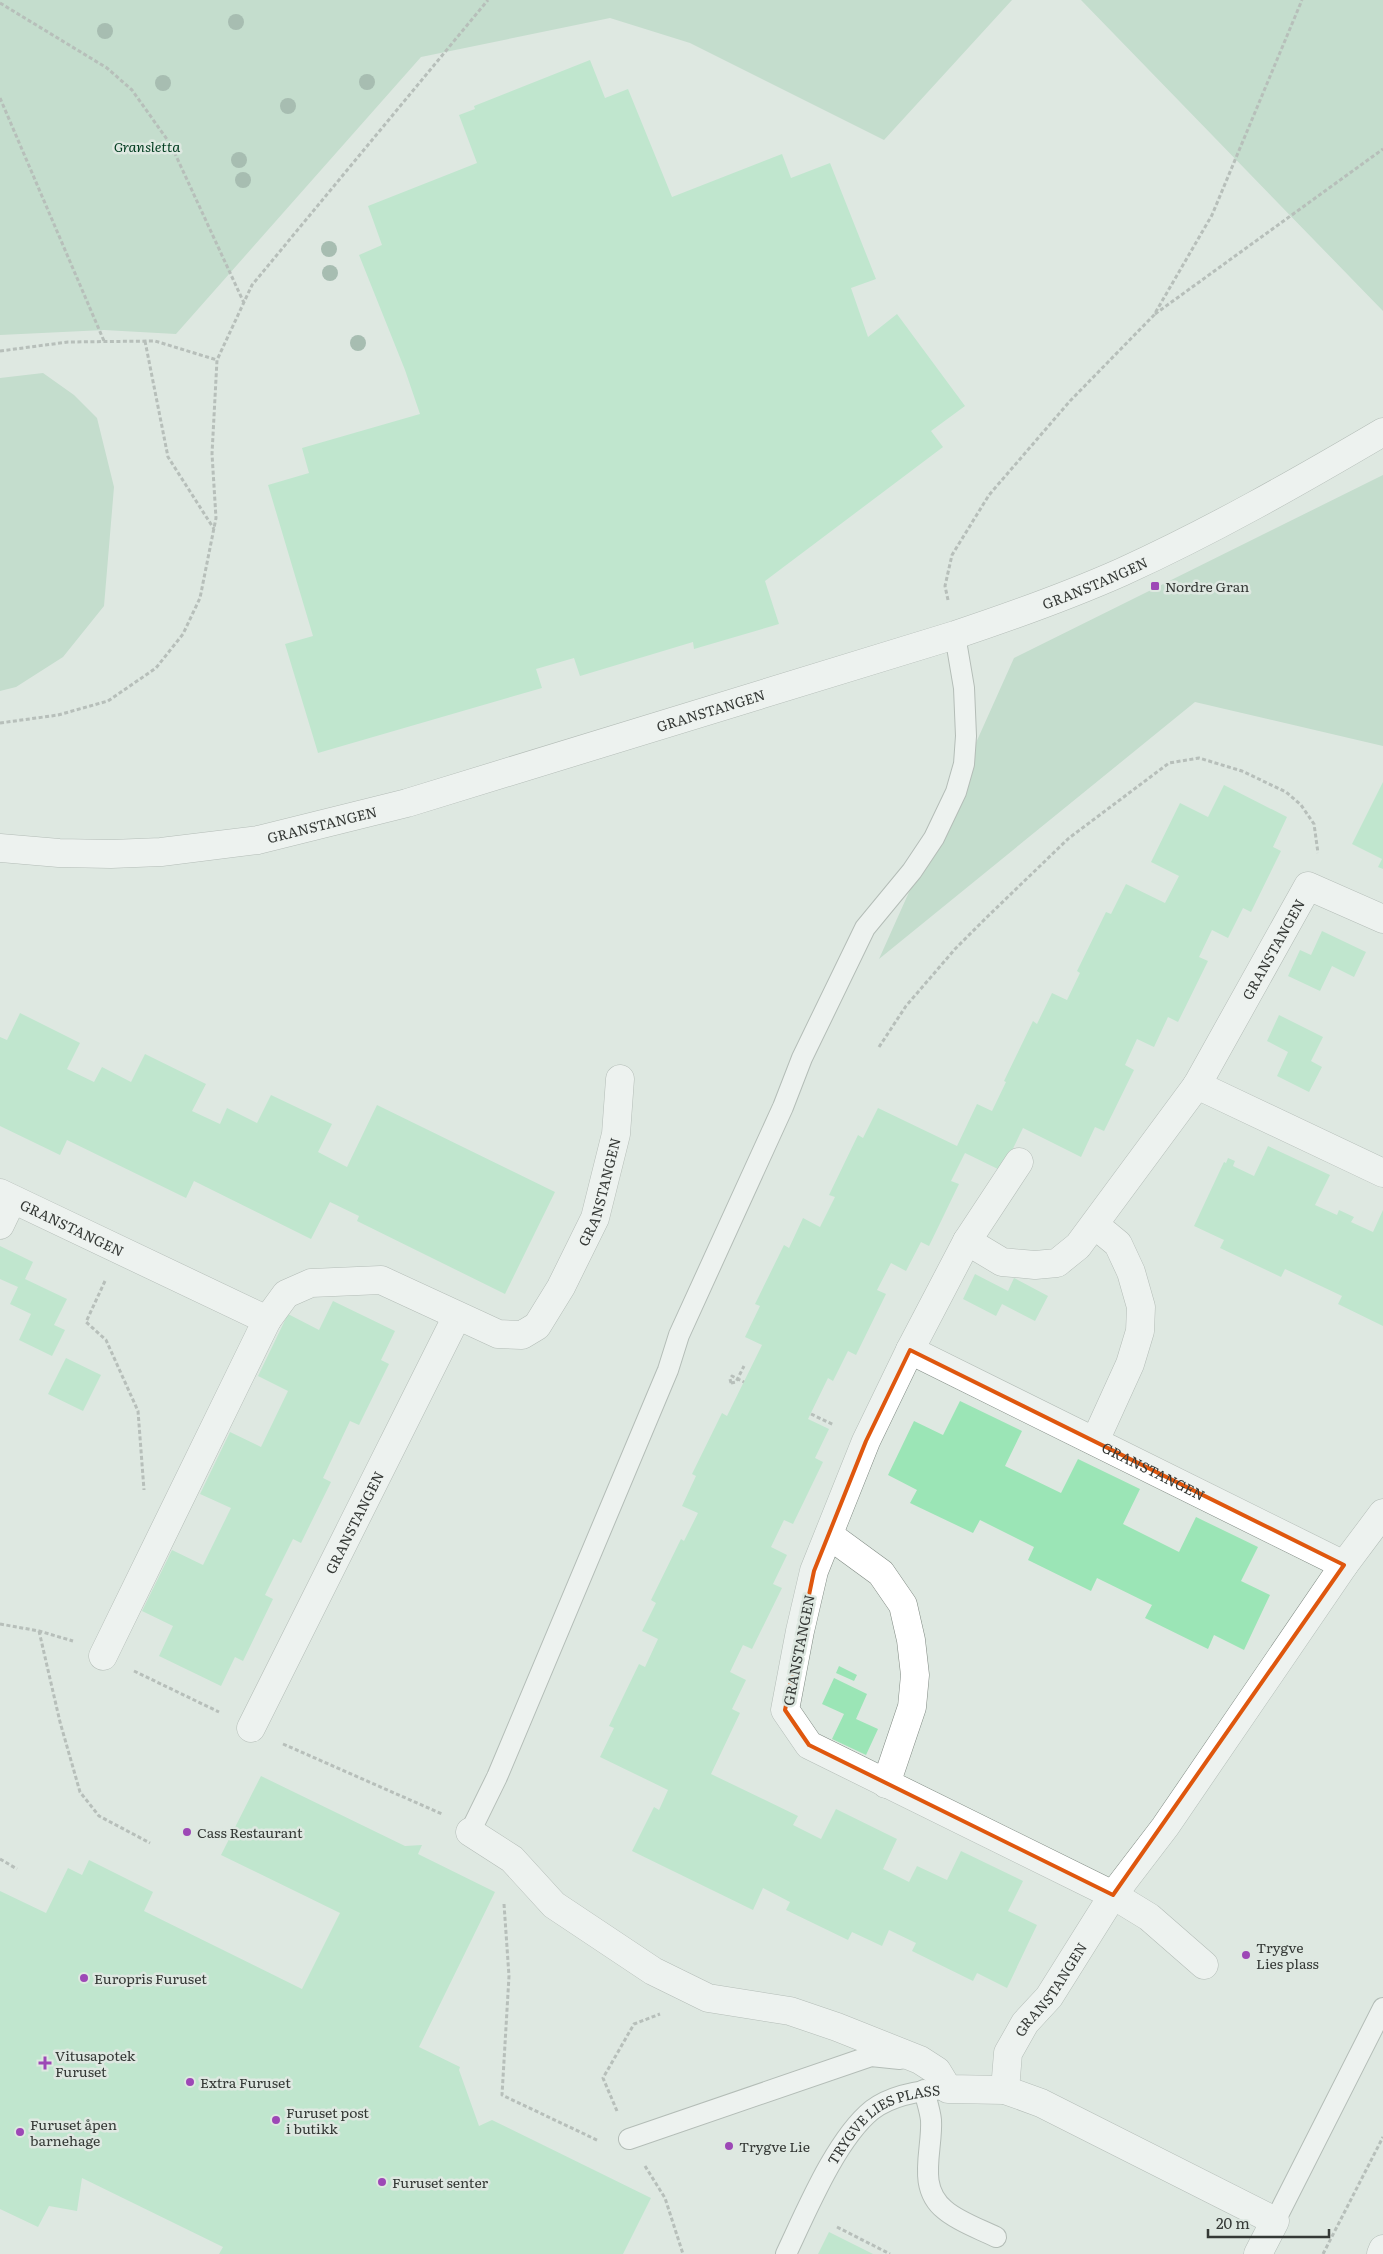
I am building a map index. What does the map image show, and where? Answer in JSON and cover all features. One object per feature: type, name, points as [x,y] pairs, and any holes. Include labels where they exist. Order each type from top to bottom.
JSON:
[{"type":"street","name":"GRANSTANGEN","points":[[0,848],[58,853],[128,854],[161,852],[258,840],[407,803],[955,635],[1045,604],[1146,560],[1274,496],[1383,432]]},
{"type":"street","name":"GRANSTANGEN","points":[[967,1241],[1002,1262],[1035,1265],[1057,1263],[1078,1246],[1095,1225],[1197,1085],[1308,886],[1383,919]]},
{"type":"street","name":"GRANSTANGEN","points":[[103,1656],[267,1320],[286,1294],[311,1283],[382,1280],[498,1334],[522,1335],[537,1326],[561,1287],[595,1218],[616,1134],[620,1079]]},
{"type":"street","points":[[1197,1085],[1383,1173]]},
{"type":"street","name":"GRANSTANGEN","points":[[1019,1162],[967,1241],[910,1350],[866,1441],[814,1571],[785,1710],[810,1745],[1113,1895]]},
{"type":"street","name":"GRANSTANGEN","points":[[0,1225],[6,1196],[267,1320]]},
{"type":"street","points":[[1095,1225],[1118,1244],[1132,1272],[1140,1307],[1140,1331],[1130,1364],[1095,1441]]},
{"type":"street","name":"GRANSTANGEN","points":[[251,1728],[457,1316]]},
{"type":"street","name":"GRANSTANGEN","points":[[910,1350],[1344,1565]]},
{"type":"street","name":"GRANSTANGEN","points":[[1005,2090],[1008,2053],[1025,2023],[1049,1996],[1113,1895],[1165,1827],[1344,1565],[1383,1514]]},
{"type":"street","points":[[829,1534],[881,1573],[903,1605],[911,1640],[915,1675],[912,1707],[886,1784]]},
{"type":"street","points":[[470,1832],[512,1859],[554,1905],[654,1971],[708,1998],[790,2011],[837,2027],[920,2060],[937,2072],[936,2089]]},
{"type":"street","points":[[1113,1895],[1149,1917],[1204,1965]]},
{"type":"street","name":"TRYGVE LIES PLASS","points":[[936,2089],[1005,2090],[1050,2107],[1275,2221]]},
{"type":"street","points":[[1258,2254],[1275,2221]]},
{"type":"street","points":[[1380,2254],[1383,2249]]},
{"type":"lane","points":[[470,1832],[501,1768],[668,1370],[679,1335],[783,1107],[802,1058],[865,928],[912,871],[934,838],[956,792],[964,764],[966,736],[964,688],[955,635]]},
{"type":"lane","points":[[1275,2221],[1383,2008]]},
{"type":"lane","points":[[629,2139],[871,2056],[920,2060]]},
{"type":"lane","points":[[936,2089],[927,2166],[929,2184],[936,2199],[945,2210],[996,2237]]},
{"type":"lane","name":"TRYGVE LIES PLASS","points":[[786,2254],[832,2160],[872,2110],[898,2097],[936,2089]]},
{"type":"path","points":[[0,723],[58,715],[108,701],[156,668],[184,634],[200,598],[216,518],[212,454],[217,360],[252,285],[488,0]]},
{"type":"path","points":[[1154,315],[1212,215],[1302,0]]},
{"type":"path","points":[[0,3],[107,68],[132,90],[170,146],[244,303]]},
{"type":"path","points":[[0,98],[104,341]]},
{"type":"path","points":[[955,635],[945,586],[952,555],[989,495],[1070,401],[1154,315],[1383,149]]},
{"type":"path","points":[[145,341],[168,456],[214,529]]},
{"type":"path","points":[[0,351],[68,342],[155,341],[217,360]]},
{"type":"path","points":[[880,1047],[906,1006],[987,917],[1069,838],[1169,763],[1199,758],[1242,771],[1286,792],[1300,805],[1314,824],[1319,860],[1308,886]]},
{"type":"path","points":[[119,1250],[86,1322],[106,1340],[138,1411],[144,1497]]},
{"type":"path","points":[[744,1366],[738,1379],[736,1382],[735,1383],[730,1382],[730,1379],[733,1376],[735,1377],[739,1380],[744,1382]]},
{"type":"path","points":[[39,1631],[60,1722],[80,1792],[99,1816],[150,1843]]},
{"type":"path","points":[[499,1851],[510,1976],[502,2094],[608,2145]]},
{"type":"path","points":[[0,1859],[17,1869]]},
{"type":"path","points":[[1323,2254],[1383,2137]]},
{"type":"path","points":[[837,2227],[890,2254]]},
{"type":"highlighted area","points":[[910,1350],[1344,1565],[1113,1895],[809,1745],[785,1710],[814,1571],[866,1441]]},
{"type":"green space","name":"Gransletta","points":[[0,0],[1012,0],[884,140],[690,43],[610,18],[421,57],[176,334],[104,330],[0,335]]},
{"type":"green space","points":[[1081,0],[1383,0],[1383,311]]},
{"type":"green space","points":[[43,373],[74,395],[97,418],[114,487],[104,606],[63,657],[16,687],[0,691],[0,378]]},
{"type":"green space","points":[[1383,475],[1383,746],[1195,702],[879,959],[1014,658]]},
{"type":"building","points":[[590,60],[605,98],[628,89],[672,197],[782,154],[791,178],[830,163],[876,279],[851,288],[868,337],[897,314],[965,406],[931,431],[943,447],[765,581],[779,624],[694,649],[693,642],[580,676],[574,658],[536,669],[542,688],[318,753],[285,644],[313,636],[268,485],[309,473],[302,448],[420,414],[405,370],[359,255],[382,245],[368,206],[477,163],[459,115],[475,109],[474,106]]},
{"type":"building","points":[[1383,782],[1383,869],[1378,867],[1382,859],[1352,844]]},
{"type":"building","points":[[1224,785],[1287,817],[1273,847],[1281,851],[1251,912],[1243,908],[1228,938],[1212,930],[1199,957],[1208,961],[1178,1022],[1168,1017],[1154,1047],[1137,1039],[1125,1065],[1134,1070],[1104,1131],[1095,1127],[1081,1157],[1023,1128],[1002,1171],[965,1153],[951,1181],[959,1184],[929,1246],[921,1242],[906,1271],[891,1263],[877,1290],[886,1294],[856,1355],[848,1351],[833,1381],[828,1378],[808,1419],[829,1429],[815,1458],[823,1462],[793,1524],[784,1520],[771,1547],[787,1555],[773,1584],[782,1588],[752,1649],[743,1645],[730,1672],[746,1680],[732,1709],[740,1713],[711,1774],[798,1816],[793,1825],[821,1839],[836,1809],[897,1839],[883,1869],[909,1882],[917,1866],[947,1880],[961,1851],[1023,1881],[1008,1911],[1037,1925],[1007,1988],[977,1973],[973,1981],[912,1951],[916,1943],[889,1930],[882,1946],[852,1932],[848,1940],[786,1910],[790,1902],[763,1888],[753,1910],[632,1851],[654,1807],[659,1810],[668,1790],[600,1757],[614,1728],[609,1726],[639,1664],[645,1667],[658,1639],[642,1631],[656,1603],[651,1600],[681,1539],[684,1541],[698,1513],[682,1506],[696,1476],[692,1474],[722,1413],[727,1416],[762,1345],[745,1337],[760,1306],[755,1304],[784,1245],[789,1248],[803,1218],[820,1227],[835,1197],[829,1195],[858,1135],[863,1138],[878,1108],[957,1146],[977,1104],[992,1111],[1006,1082],[1004,1081],[1033,1021],[1037,1024],[1052,993],[1067,1000],[1080,973],[1077,971],[1106,912],[1111,914],[1126,884],[1165,903],[1179,876],[1151,862],[1180,803],[1208,817]]},
{"type":"building","points":[[1322,931],[1366,952],[1354,977],[1332,966],[1320,991],[1288,976],[1300,950],[1311,955]]},
{"type":"building","points":[[20,1013],[80,1043],[67,1069],[94,1082],[102,1067],[131,1082],[145,1054],[206,1084],[192,1111],[220,1124],[227,1108],[257,1123],[271,1095],[332,1124],[318,1152],[347,1167],[377,1105],[555,1192],[505,1294],[357,1221],[359,1216],[330,1202],[311,1239],[194,1181],[186,1198],[67,1140],[60,1155],[0,1126],[0,1037],[7,1040]]},
{"type":"building","points":[[1279,1015],[1323,1037],[1311,1061],[1322,1067],[1309,1092],[1277,1076],[1288,1052],[1267,1041]]},
{"type":"building","points":[[1268,1146],[1330,1175],[1315,1205],[1337,1215],[1339,1210],[1354,1217],[1351,1222],[1373,1232],[1383,1210],[1383,1326],[1338,1304],[1342,1296],[1285,1269],[1281,1277],[1220,1248],[1224,1240],[1194,1226],[1224,1162],[1226,1163],[1228,1158],[1235,1161],[1233,1166],[1254,1176]]},
{"type":"building","points":[[0,1246],[33,1262],[25,1279],[67,1299],[54,1325],[65,1330],[52,1356],[19,1340],[31,1314],[10,1304],[18,1287],[0,1279]]},
{"type":"building","points":[[975,1274],[1008,1291],[1014,1278],[1048,1296],[1035,1321],[1002,1304],[996,1316],[963,1299]]},
{"type":"building","points":[[333,1301],[395,1331],[381,1360],[389,1364],[359,1425],[350,1421],[323,1478],[331,1482],[301,1543],[293,1539],[265,1595],[273,1599],[243,1661],[235,1657],[221,1686],[159,1656],[173,1626],[142,1611],[172,1550],[203,1565],[231,1508],[200,1494],[230,1432],[261,1447],[288,1391],[258,1376],[288,1314],[319,1330]]},
{"type":"building","points":[[66,1358],[101,1375],[83,1411],[48,1394]]},
{"type":"building","points":[[960,1401],[1022,1431],[1005,1466],[1061,1493],[1078,1459],[1140,1489],[1123,1524],[1179,1552],[1196,1517],[1258,1547],[1241,1581],[1270,1595],[1244,1650],[1214,1635],[1208,1649],[1145,1618],[1152,1605],[1097,1578],[1091,1591],[1028,1560],[1034,1547],[980,1520],[973,1533],[910,1503],[917,1490],[888,1475],[914,1421],[943,1435]]},
{"type":"building","points":[[839,1666],[857,1675],[854,1681],[836,1673]]},
{"type":"building","points":[[834,1678],[867,1694],[856,1719],[878,1729],[866,1755],[832,1739],[844,1714],[822,1704]]},
{"type":"building","points":[[261,1776],[405,1846],[422,1845],[418,1854],[495,1892],[419,2047],[460,2067],[459,2070],[479,2126],[492,2120],[651,2198],[623,2254],[219,2254],[223,2247],[82,2178],[77,2211],[49,2206],[38,2227],[0,2209],[0,1891],[46,1913],[68,1868],[82,1875],[89,1860],[153,1892],[144,1911],[302,1989],[340,1913],[221,1855]]},
{"type":"building","points":[[829,2232],[873,2254],[818,2254]]},
{"type":"place","name":"Nordre Gran","points":[[1155,586]]},
{"type":"place","name":"Cass Restaurant","points":[[187,1832]]},
{"type":"place","name":"Trygve Lies plass","points":[[1246,1955]]},
{"type":"place","name":"Europris Furuset","points":[[84,1978]]},
{"type":"place","name":"Vitusapotek Furuset","points":[[45,2063]]},
{"type":"place","name":"Extra Furuset","points":[[190,2082]]},
{"type":"place","name":"Furuset post i butikk","points":[[276,2120]]},
{"type":"place","name":"Furuset åpen barnehage","points":[[20,2132]]},
{"type":"place","name":"Trygve Lie","points":[[729,2146]]},
{"type":"place","name":"Furuset senter","points":[[382,2182]]}]
